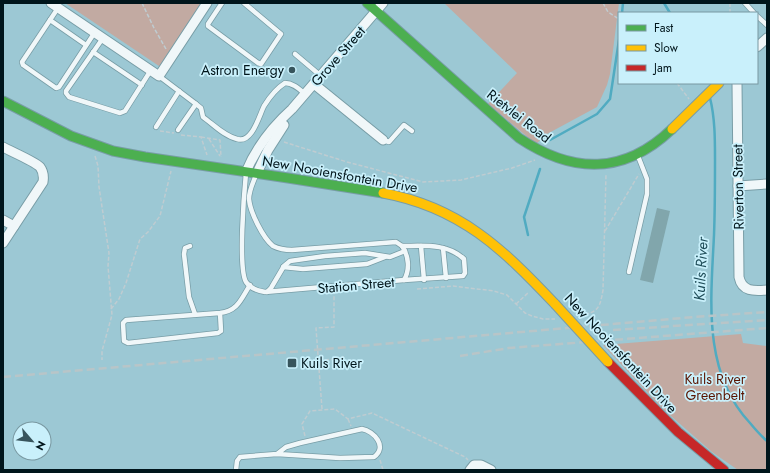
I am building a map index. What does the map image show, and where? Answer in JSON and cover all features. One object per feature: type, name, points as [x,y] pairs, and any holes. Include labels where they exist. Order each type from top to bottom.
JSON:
[{"type":"street","points":[[55,5],[160,76],[206,3]]},
{"type":"street","name":"Rietvlei Road","points":[[368,3],[519,138],[542,153],[556,159],[591,164],[612,162],[637,154],[651,146],[665,135],[694,103],[718,84]]},
{"type":"street","name":"Grove Street","points":[[246,172],[251,160],[279,121],[292,109],[383,3]]},
{"type":"street","points":[[758,46],[767,38]]},
{"type":"street","points":[[314,84],[383,140]]},
{"type":"street","name":"Riverton Street","points":[[737,84],[739,277],[741,283],[746,288],[753,291],[767,290]]},
{"type":"street","name":"New Nooiensfontein Drive","points":[[3,101],[82,141],[112,151],[141,157],[356,188],[409,199],[436,208],[466,223],[502,249],[664,421],[685,440],[724,470]]},
{"type":"street","name":"Grove Street","points":[[257,173],[268,150],[292,109]]},
{"type":"street","points":[[3,147],[38,165],[43,172],[44,178],[43,182],[3,243]]},
{"type":"street","points":[[738,186],[767,184]]},
{"type":"street","points":[[3,220],[14,226]]},
{"type":"street","points":[[472,467],[481,465],[491,470]]},
{"type":"lane","points":[[222,3],[208,26],[258,64],[261,64],[281,34],[244,3]]},
{"type":"lane","points":[[745,3],[753,12]]},
{"type":"lane","points":[[55,5],[50,20],[22,62],[22,65],[56,88],[59,87],[86,45],[99,35]]},
{"type":"lane","points":[[758,17],[767,25]]},
{"type":"lane","points":[[50,20],[86,45]]},
{"type":"lane","points":[[99,35],[93,52],[66,91],[69,97],[120,113],[125,111],[151,70]]},
{"type":"lane","points":[[93,52],[142,85]]},
{"type":"lane","points":[[295,54],[321,76]]},
{"type":"lane","points":[[160,76],[201,108],[203,117],[231,137],[240,140],[251,133],[265,104],[285,82],[295,86],[305,94]]},
{"type":"lane","points":[[158,129],[179,91]]},
{"type":"lane","points":[[178,130],[196,104]]},
{"type":"lane","points":[[383,140],[389,142],[404,125],[412,131]]},
{"type":"lane","points":[[629,272],[647,194],[647,179],[637,154]]},
{"type":"lane","points":[[220,312],[221,331],[218,333],[128,343],[124,341],[123,323],[126,320],[220,312],[228,312],[235,308],[250,285],[244,277],[242,261],[246,172]]},
{"type":"lane","points":[[257,173],[250,190],[250,207],[264,236],[277,248],[292,250],[396,242],[404,248]]},
{"type":"lane","points":[[190,246],[185,248],[184,254],[189,296],[195,314]]},
{"type":"lane","points":[[421,246],[424,280]]},
{"type":"lane","points":[[283,268],[303,269],[367,264],[394,256],[404,248],[421,246],[438,246],[463,258],[465,262],[465,273],[463,276],[424,280],[404,280]]},
{"type":"lane","name":"Station Street","points":[[250,285],[258,290],[267,292],[404,280],[408,269],[404,248]]},
{"type":"lane","points":[[443,248],[446,278]]},
{"type":"lane","points":[[267,292],[283,268],[290,261],[325,256],[365,253],[387,257]]},
{"type":"lane","points":[[236,470],[237,461],[240,457],[277,454],[340,458],[374,457],[378,453],[380,445],[372,433],[362,429],[300,442],[286,447],[277,454]]},
{"type":"path","points":[[142,3],[167,50],[173,55]]},
{"type":"path","points":[[603,3],[611,15],[618,18]]},
{"type":"path","points":[[677,84],[694,103]]},
{"type":"path","points":[[158,129],[220,140],[221,157]]},
{"type":"path","points":[[201,137],[209,159]]},
{"type":"path","points":[[208,138],[223,161]]},
{"type":"path","points":[[280,140],[347,162],[424,182],[461,180],[512,168],[539,158]]},
{"type":"path","points":[[93,152],[98,166],[99,187],[109,253],[108,266],[112,315],[102,351],[102,360]]},
{"type":"path","points":[[605,231],[643,168]]},
{"type":"path","points":[[111,309],[119,299],[126,283],[140,239],[148,232],[160,216],[172,170]]},
{"type":"path","points":[[578,315],[594,311],[601,304],[603,290],[606,170]]},
{"type":"path","points":[[417,289],[453,286],[494,291],[507,295],[525,313],[536,318],[558,318]]},
{"type":"path","points":[[516,304],[532,289]]},
{"type":"path","points":[[322,410],[316,328],[334,327],[334,297]]},
{"type":"path","points":[[343,355],[343,361]]},
{"type":"path","points":[[294,359],[294,366]]},
{"type":"path","points":[[301,362],[336,359]]},
{"type":"path","points":[[304,432],[302,424],[310,411],[335,409],[348,419],[372,413],[465,457]]},
{"type":"path","points":[[382,462],[383,470]]},
{"type":"green space","points":[[65,3],[201,3],[162,64],[159,66]]},
{"type":"green space","points":[[444,3],[619,3],[610,74],[607,85],[597,107],[547,134],[536,144],[488,104],[517,73]]},
{"type":"green space","name":"Kuils River Greenbelt","points":[[741,334],[743,343],[767,346],[767,470],[738,470],[712,452],[663,409],[603,345]]},
{"type":"building","points":[[657,208],[670,211],[653,283],[640,280]]},
{"type":"waterway","points":[[622,12],[623,3]]},
{"type":"waterway","name":"Kuils River","points":[[664,3],[669,12]]},
{"type":"waterway","points":[[550,140],[597,114],[610,99],[618,47]]},
{"type":"waterway","name":"Kuils River","points":[[710,98],[715,136],[715,216],[711,309],[713,334],[717,358],[724,381],[735,403],[760,435],[767,441]]},
{"type":"waterway","points":[[528,235],[524,217],[540,169]]},
{"type":"railway","points":[[3,377],[694,317],[767,312]]},
{"type":"railway","points":[[613,330],[767,320]]},
{"type":"railway","points":[[460,356],[509,348],[767,328]]},
{"type":"traffic: fast","points":[[367,3],[519,138],[539,150],[559,158],[578,163],[598,164],[617,162],[635,155],[654,144],[672,129]]},
{"type":"traffic: fast","points":[[3,101],[71,136],[113,151],[383,193]]},
{"type":"traffic: slow","points":[[672,129],[718,84]]},
{"type":"traffic: slow","points":[[383,193],[410,200],[435,209],[458,220],[498,248],[555,304]]},
{"type":"traffic: slow","points":[[555,304],[608,362]]},
{"type":"traffic: jam","points":[[608,362],[678,432],[724,470]]},
{"type":"place","name":"Astron Energy","points":[[292,70]]},
{"type":"place","name":"Kuils River","points":[[292,363]]}]
